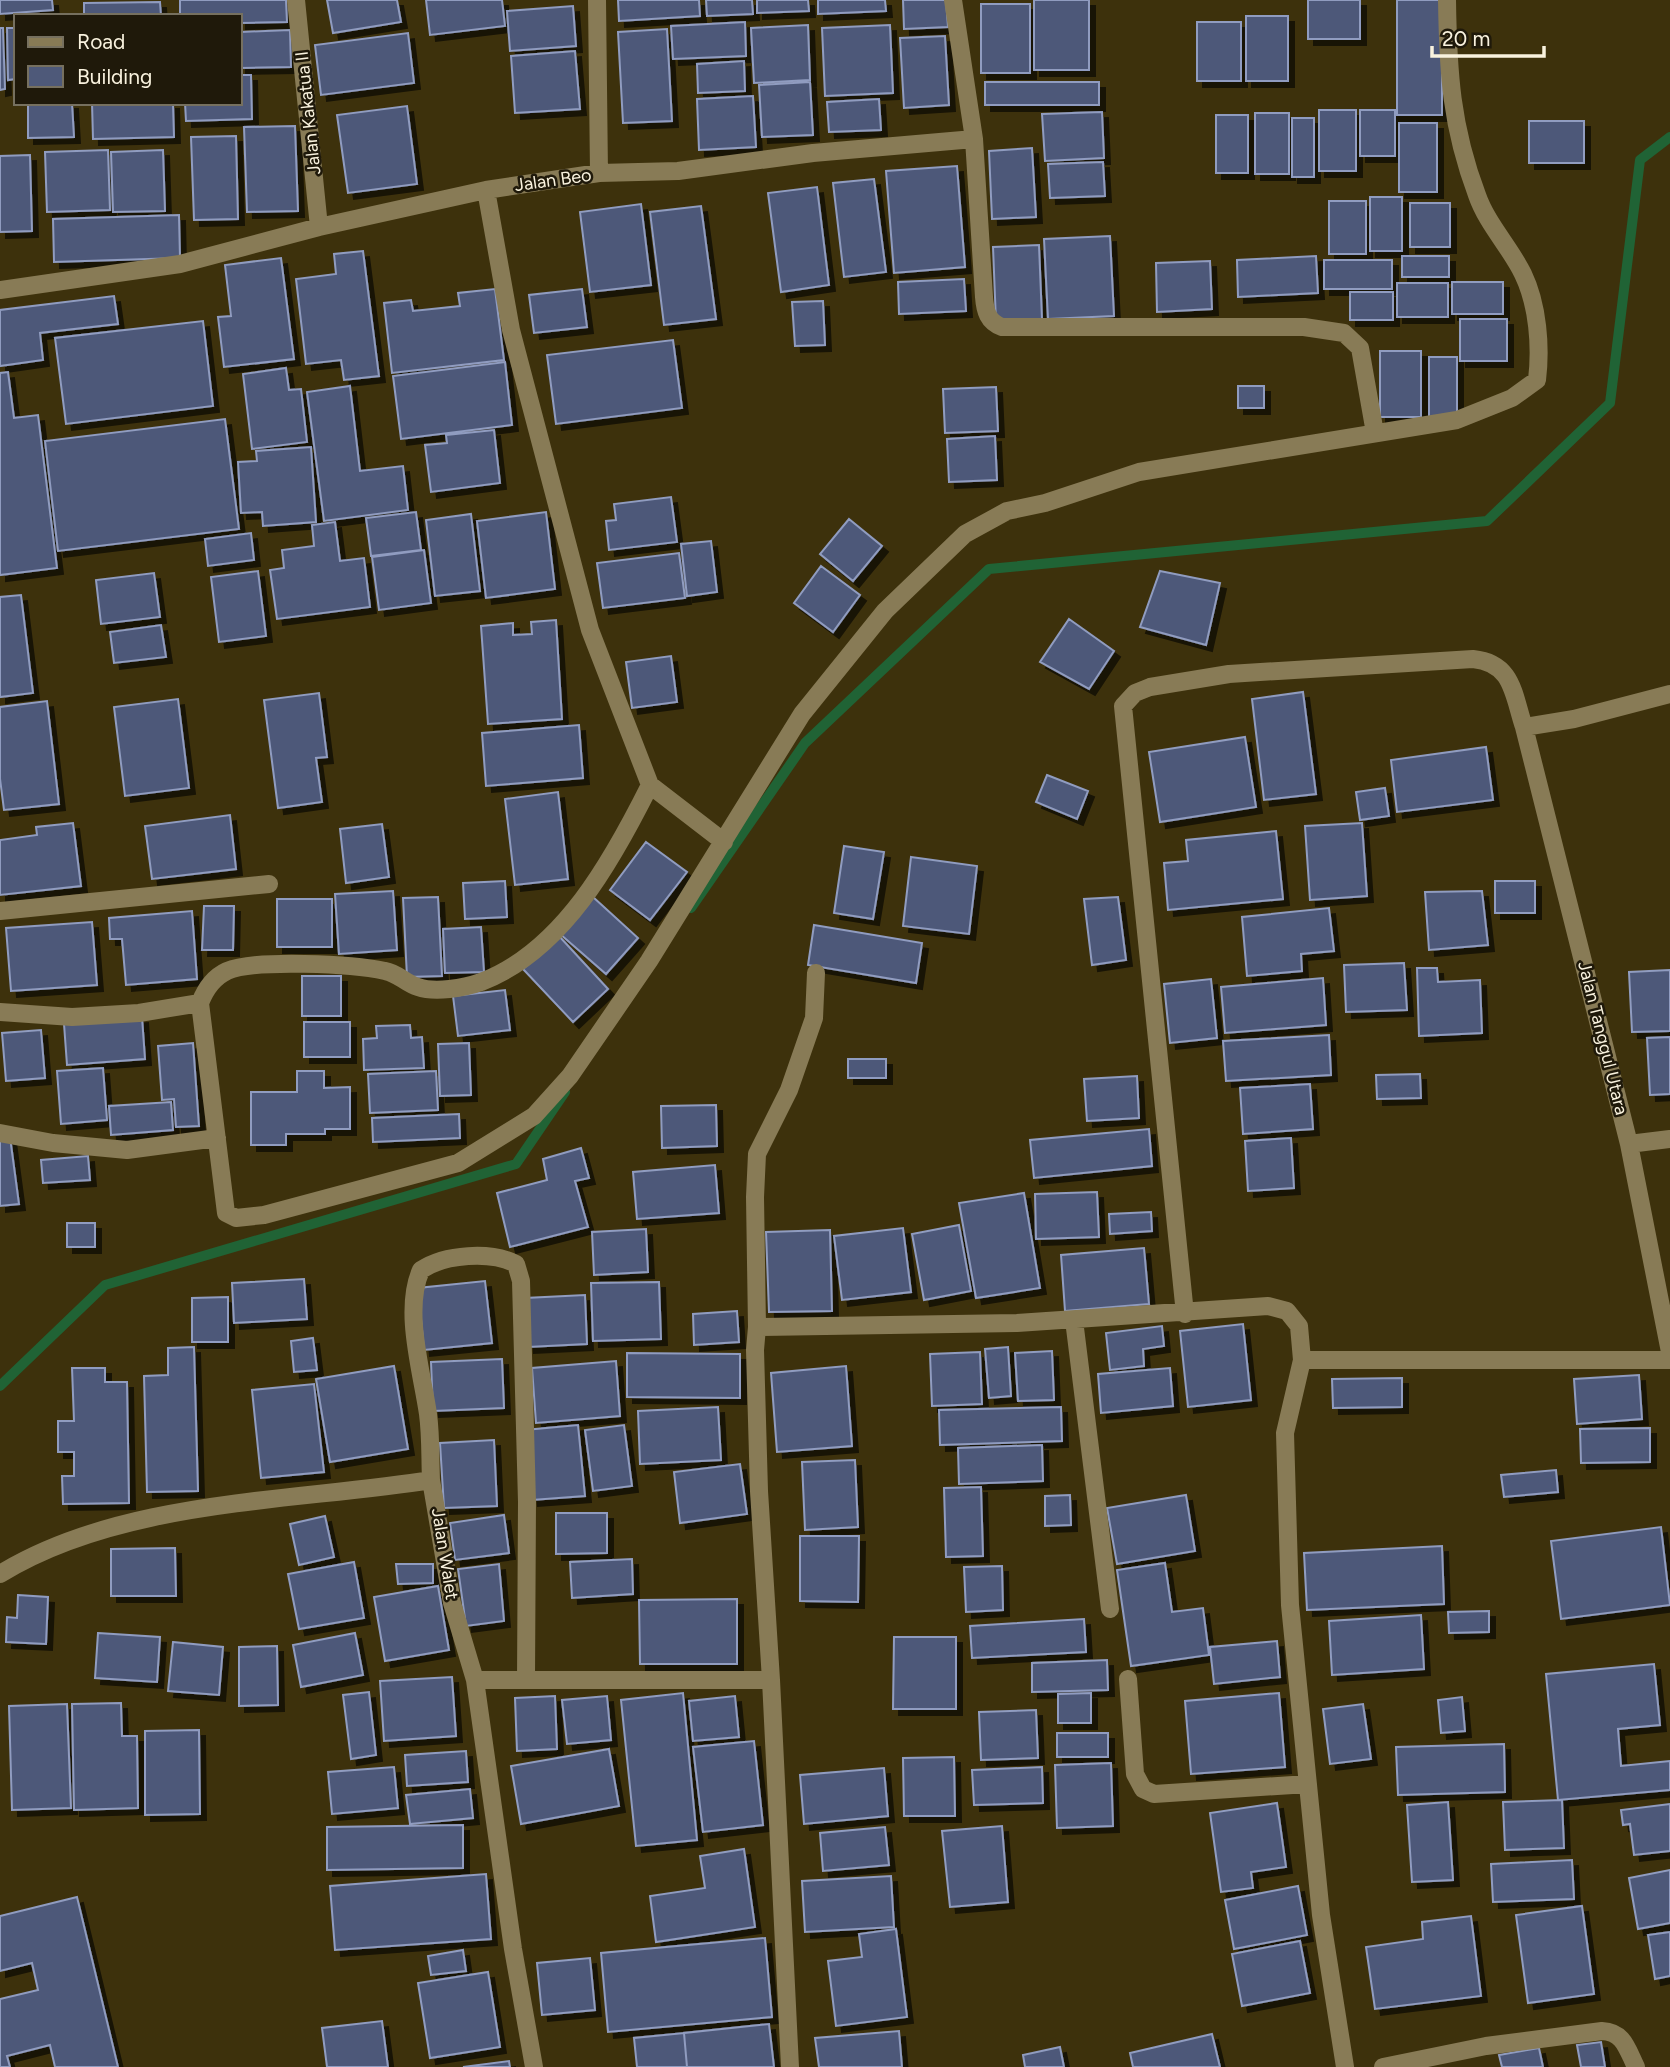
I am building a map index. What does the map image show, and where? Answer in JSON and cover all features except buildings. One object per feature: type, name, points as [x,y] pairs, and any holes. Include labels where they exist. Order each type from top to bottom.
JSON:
[{"type":"street","name":"Jalan Kakatua II","points":[[296,0],[319,227]]},
{"type":"street","points":[[597,0],[599,173]]},
{"type":"street","points":[[953,0],[974,139],[985,308],[994,324],[1002,327],[1304,327],[1344,333],[1360,348],[1374,433]]},
{"type":"street","points":[[650,785],[620,846],[586,896],[513,968],[479,983],[433,989],[417,987],[386,971],[252,964],[225,972],[204,991],[200,1003],[222,1202],[226,1213],[236,1218],[343,1195],[458,1163],[534,1116],[570,1076],[649,961],[802,714],[885,611],[965,534],[1007,511],[1045,503],[1139,472],[1477,415],[1513,398],[1537,380],[1540,352],[1524,276],[1478,200],[1458,135],[1450,98],[1447,0]]},
{"type":"street","name":"Jalan Beo","points":[[0,290],[180,264],[319,227],[486,190],[599,173],[678,171],[813,153],[974,139]]},
{"type":"street","points":[[486,190],[511,330],[590,630],[650,785],[724,842]]},
{"type":"street","name":"Jalan Tanggul Utara","points":[[1185,1314],[1123,706],[1135,693],[1150,687],[1228,674],[1473,659],[1492,661],[1507,676],[1532,726],[1635,1144],[1670,1352]]},
{"type":"street","points":[[1532,726],[1574,719],[1670,694]]},
{"type":"street","points":[[0,911],[269,884]]},
{"type":"street","points":[[790,2067],[759,1491],[755,1350],[757,1154],[789,1090],[814,1018],[816,973]]},
{"type":"street","points":[[0,1012],[72,1017],[139,1013],[200,1003]]},
{"type":"street","points":[[0,1133],[53,1143],[127,1150],[217,1138]]},
{"type":"street","points":[[1635,1144],[1668,1140]]},
{"type":"street","name":"Jalan Walet","points":[[526,1680],[527,1502],[521,1281],[516,1264],[504,1258],[449,1259],[421,1270],[414,1285],[416,1349],[429,1418],[431,1479],[452,1603],[475,1680],[513,1949],[534,2067]]},
{"type":"street","points":[[757,1327],[1074,1320],[1268,1306],[1287,1311],[1299,1326],[1301,1360],[1285,1433],[1290,1605],[1321,1915],[1345,2067]]},
{"type":"street","points":[[1074,1320],[1110,1609]]},
{"type":"street","points":[[1301,1360],[1670,1360]]},
{"type":"street","points":[[0,1574],[66,1542],[102,1529],[266,1498],[431,1479]]},
{"type":"street","points":[[1128,1679],[1135,1774],[1143,1789],[1154,1794],[1308,1784]]},
{"type":"street","points":[[475,1680],[771,1680]]},
{"type":"street","points":[[1382,2067],[1486,2046],[1602,2031],[1614,2031],[1622,2038],[1636,2067]]},
{"type":"waterway","points":[[691,908],[805,743],[989,569],[1487,521],[1610,403],[1640,160],[1670,137]]},
{"type":"waterway","points":[[0,1386],[105,1285],[516,1164],[565,1092]]}]
